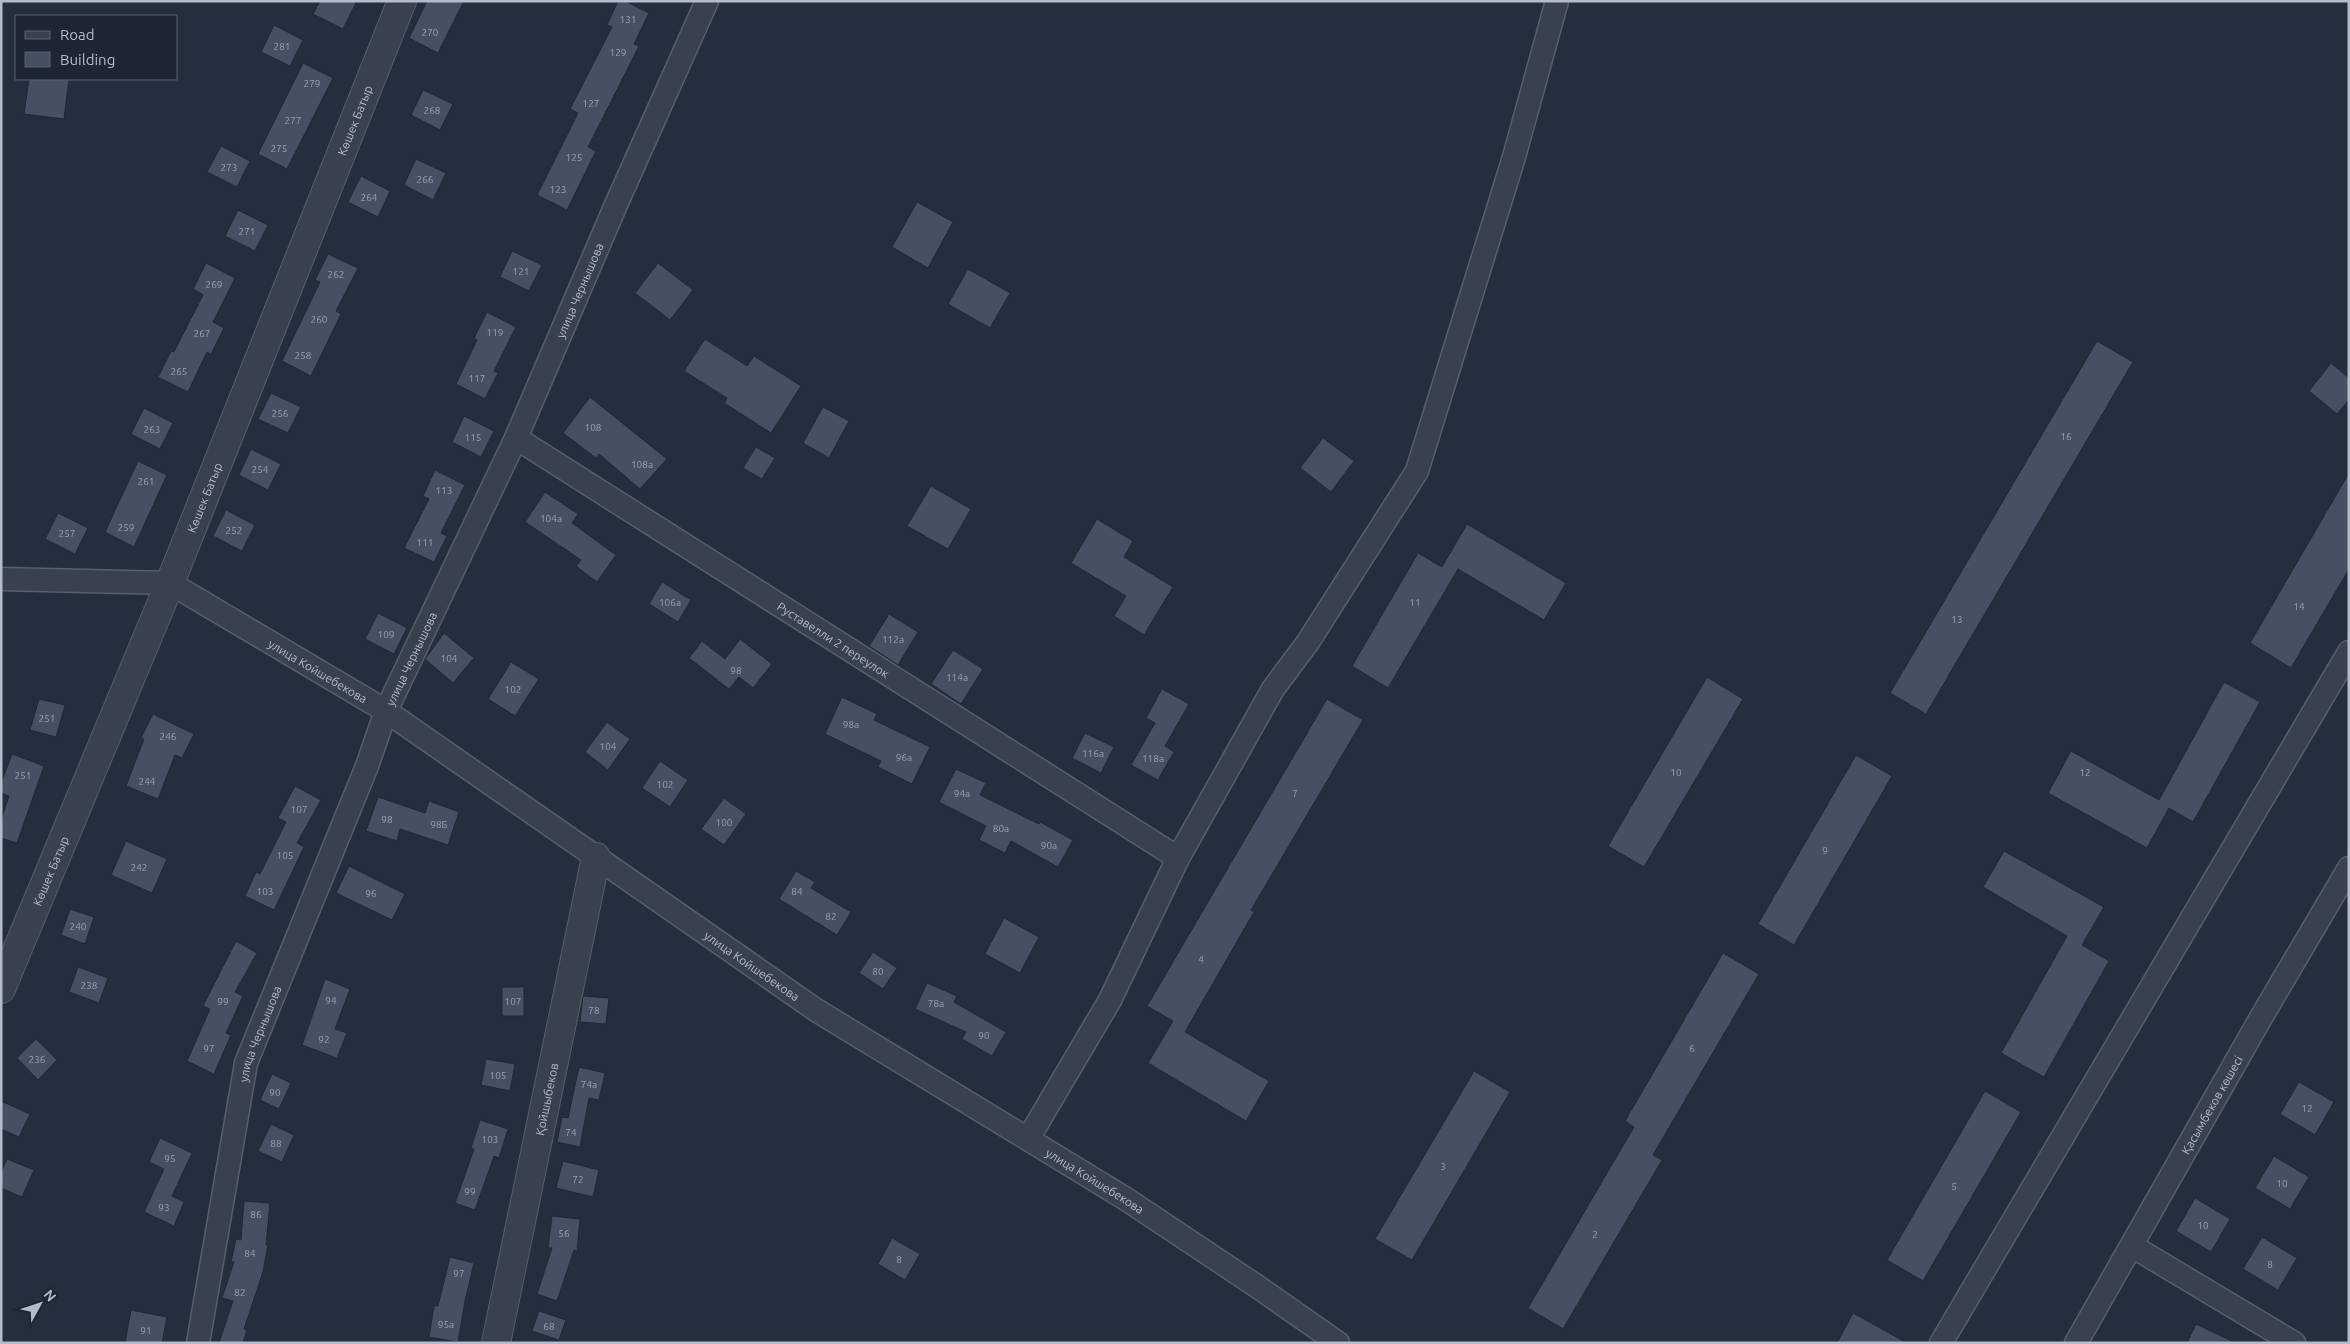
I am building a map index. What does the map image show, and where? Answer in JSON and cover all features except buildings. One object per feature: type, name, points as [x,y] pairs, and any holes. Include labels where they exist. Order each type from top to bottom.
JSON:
[{"type":"street","name":"Көшек Батыр","points":[[1,989],[170,583],[402,1]]},
{"type":"street","name":"улица Чернышова","points":[[198,1343],[246,1063],[367,766],[386,711],[516,438],[611,216],[707,1]]},
{"type":"street","points":[[1028,1139],[1110,1000],[1178,858],[1272,689],[1308,642],[1416,471],[1514,157],[1557,1]]},
{"type":"street","name":"Руставелли 2 переулок","points":[[516,438],[1178,858]]},
{"type":"street","points":[[1,579],[170,583]]},
{"type":"street","name":"улица Койшебекова","points":[[170,583],[386,711],[816,1010],[1126,1199],[1338,1343]]},
{"type":"street","points":[[1941,1343],[2349,652]]},
{"type":"street","name":"Қойшыбеков","points":[[496,1343],[596,857]]},
{"type":"street","name":"Қасымбеков көшесі","points":[[2076,1343],[2259,1021],[2349,868]]},
{"type":"street","points":[[2132,1246],[2294,1343]]}]
